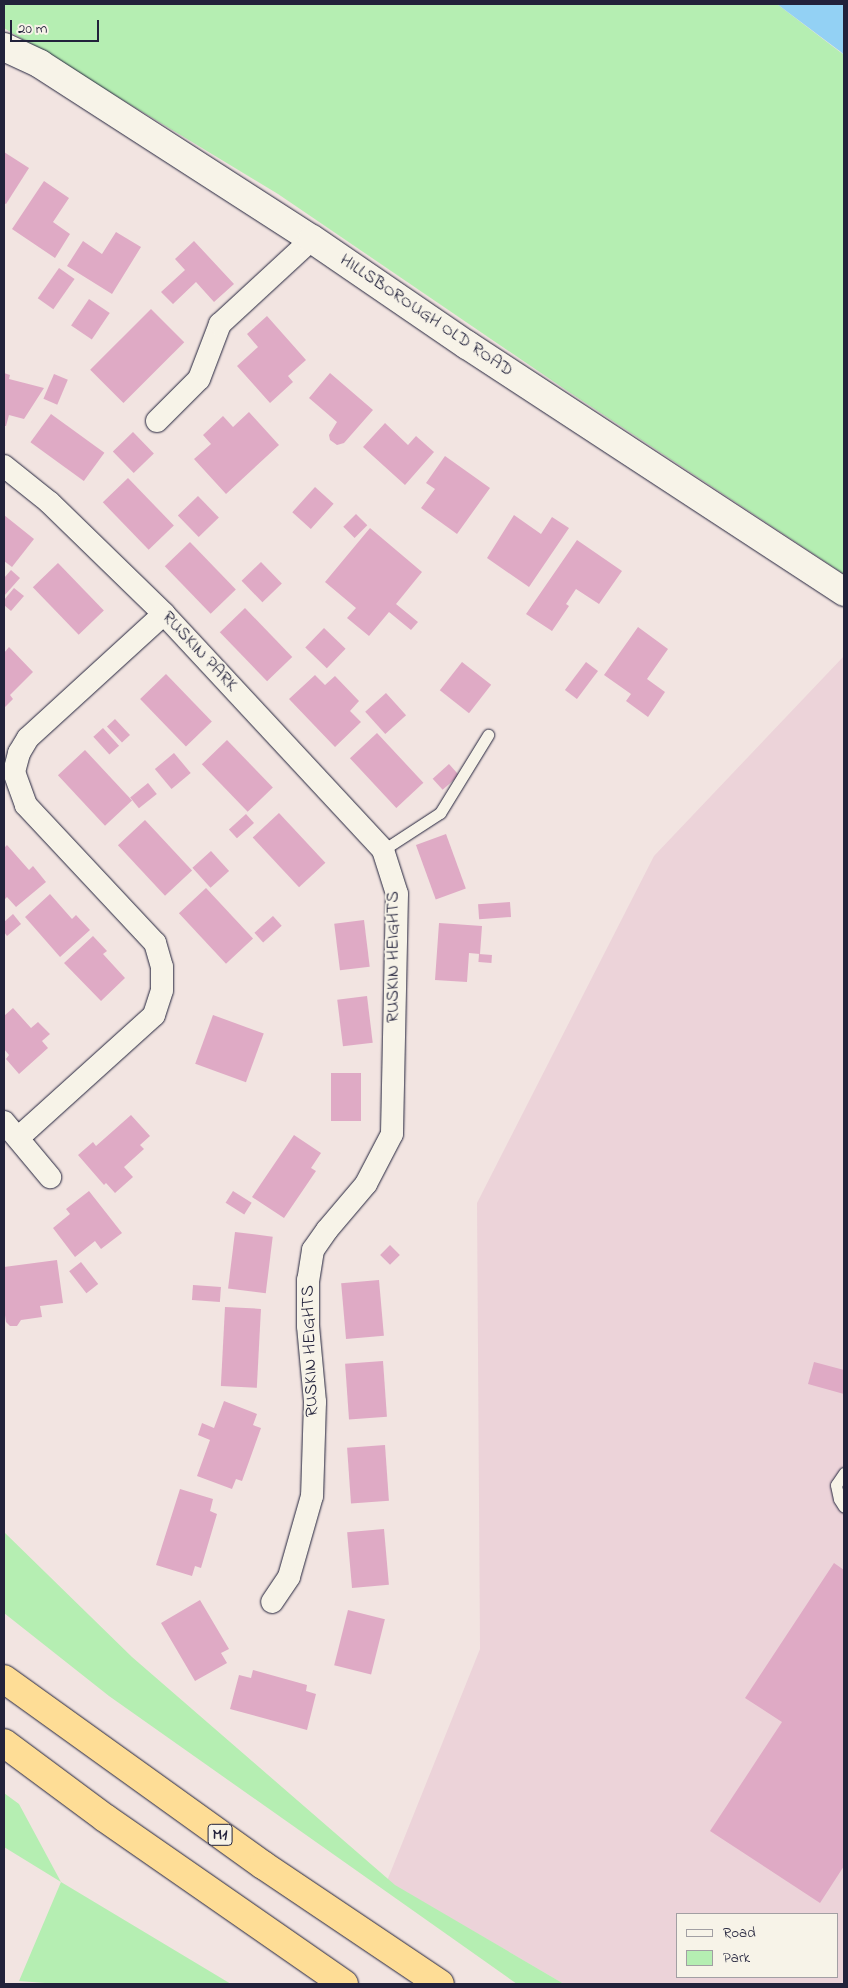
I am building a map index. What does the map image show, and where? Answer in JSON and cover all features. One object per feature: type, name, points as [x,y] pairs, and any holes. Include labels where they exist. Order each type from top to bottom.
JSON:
[{"type":"highway","name":"M1","points":[[4,1679],[263,1865],[440,1984]]},
{"type":"highway","points":[[4,1743],[105,1818],[344,1984]]},
{"type":"street","name":"HILLSBOROUGH OLD ROAD","points":[[4,47],[40,64],[312,239],[467,345],[844,592]]},
{"type":"street","points":[[157,421],[199,379],[220,324],[312,239]]},
{"type":"street","name":"RUSKIN PARK","points":[[4,466],[49,502],[164,614],[383,850]]},
{"type":"street","points":[[50,1177],[11,1130],[154,1015],[162,990],[162,967],[155,943],[26,805],[14,772],[19,753],[28,738],[164,614]]},
{"type":"street","name":"RUSKIN HEIGHTS","points":[[272,1602],[288,1577],[312,1496],[315,1402],[308,1326],[308,1280],[313,1250],[327,1230],[366,1184],[392,1134],[397,894],[383,850]]},
{"type":"lane","points":[[383,850],[440,813],[488,735]]},
{"type":"lane","points":[[844,1473],[836,1485],[839,1499],[844,1507]]},
{"type":"shaded area","points":[[844,656],[844,1984],[564,1984],[387,1881],[480,1649],[477,1203],[654,856]]},
{"type":"green space","points":[[4,4],[777,4],[844,55],[844,574],[566,390],[278,194],[4,28]]},
{"type":"green space","points":[[4,1532],[132,1657],[395,1885],[564,1984],[517,1984],[109,1696],[4,1613]]},
{"type":"green space","points":[[4,1793],[19,1804],[61,1882],[4,1847]]},
{"type":"green space","points":[[61,1882],[231,1984],[58,1984],[19,1981]]},
{"type":"water","points":[[777,4],[844,4],[844,55],[841,52]]},
{"type":"building","points":[[4,152],[29,168],[6,204],[4,203]]},
{"type":"building","points":[[44,181],[69,198],[53,222],[70,234],[55,258],[12,229]]},
{"type":"building","points":[[116,232],[141,247],[112,294],[67,266],[83,241],[102,254]]},
{"type":"building","points":[[194,241],[234,284],[214,302],[196,282],[173,304],[161,292],[185,270],[175,259]]},
{"type":"building","points":[[59,268],[75,279],[53,309],[38,298]]},
{"type":"building","points":[[89,299],[110,313],[92,340],[71,326]]},
{"type":"building","points":[[151,309],[184,342],[123,403],[90,370]]},
{"type":"building","points":[[267,316],[306,360],[288,376],[293,382],[270,403],[237,366],[258,347],[247,334]]},
{"type":"building","points":[[4,373],[10,375],[9,379],[44,388],[24,419],[9,415],[6,426],[4,426]]},
{"type":"building","points":[[330,373],[373,410],[344,443],[337,445],[330,440],[329,435],[337,422],[309,398]]},
{"type":"building","points":[[54,374],[68,380],[57,405],[43,399]]},
{"type":"building","points":[[249,412],[279,445],[226,494],[194,459],[211,444],[203,435],[223,416],[233,427]]},
{"type":"building","points":[[51,414],[104,453],[84,481],[30,442]]},
{"type":"building","points":[[385,423],[408,445],[416,436],[434,452],[405,485],[363,447]]},
{"type":"building","points":[[133,432],[154,454],[134,473],[113,451]]},
{"type":"building","points":[[445,456],[490,488],[457,534],[421,508],[435,489],[426,483]]},
{"type":"building","points":[[128,478],[174,525],[149,550],[103,502]]},
{"type":"building","points":[[315,487],[334,504],[311,529],[292,512]]},
{"type":"building","points":[[198,496],[219,518],[199,537],[178,515]]},
{"type":"building","points":[[356,514],[367,525],[355,538],[343,527]]},
{"type":"building","points":[[4,515],[34,539],[12,567],[4,561]]},
{"type":"building","points":[[514,515],[541,534],[552,517],[569,528],[529,587],[487,558]]},
{"type":"building","points":[[370,528],[422,572],[396,604],[418,622],[411,630],[389,612],[369,636],[347,618],[356,608],[325,582]]},
{"type":"building","points":[[577,540],[622,571],[599,604],[576,589],[566,604],[569,606],[552,631],[526,614]]},
{"type":"building","points":[[190,542],[236,589],[211,614],[165,566]]},
{"type":"building","points":[[261,562],[282,584],[262,602],[242,581]]},
{"type":"building","points":[[58,563],[104,610],[79,635],[33,587]]},
{"type":"building","points":[[11,570],[20,578],[4,596],[4,578]]},
{"type":"building","points":[[14,588],[24,596],[11,611],[4,605],[4,600]]},
{"type":"building","points":[[245,608],[292,657],[267,681],[220,632]]},
{"type":"building","points":[[638,627],[668,649],[647,679],[665,692],[648,717],[626,701],[631,694],[604,675]]},
{"type":"building","points":[[324,628],[346,649],[327,668],[305,647]]},
{"type":"building","points":[[9,647],[33,672],[10,695],[13,699],[4,708],[4,653]]},
{"type":"building","points":[[462,662],[491,685],[469,713],[440,690]]},
{"type":"building","points":[[586,662],[598,671],[577,699],[565,690]]},
{"type":"building","points":[[166,674],[212,721],[186,746],[140,699]]},
{"type":"building","points":[[315,675],[325,685],[335,676],[359,701],[350,711],[361,722],[335,747],[289,699]]},
{"type":"building","points":[[386,693],[406,715],[385,734],[365,712]]},
{"type":"building","points":[[115,719],[130,735],[122,743],[107,727]]},
{"type":"building","points":[[103,728],[119,746],[109,755],[93,737]]},
{"type":"building","points":[[377,733],[423,783],[396,808],[350,758]]},
{"type":"building","points":[[227,740],[273,787],[248,812],[202,764]]},
{"type":"building","points":[[85,750],[132,800],[105,826],[58,775]]},
{"type":"building","points":[[174,753],[191,773],[172,789],[155,769]]},
{"type":"building","points":[[449,764],[459,775],[443,790],[433,779]]},
{"type":"building","points":[[148,783],[157,794],[139,808],[130,797]]},
{"type":"building","points":[[279,813],[325,863],[299,887],[253,838]]},
{"type":"building","points":[[246,814],[254,823],[237,838],[229,829]]},
{"type":"building","points":[[145,820],[192,870],[165,896],[118,845]]},
{"type":"building","points":[[446,834],[466,889],[436,899],[416,845]]},
{"type":"building","points":[[7,845],[29,870],[33,866],[46,882],[16,907],[7,897],[4,900],[4,848]]},
{"type":"building","points":[[211,851],[229,871],[210,888],[192,868]]},
{"type":"building","points":[[206,888],[253,938],[226,964],[179,913]]},
{"type":"building","points":[[50,894],[72,919],[76,915],[90,930],[60,957],[25,917]]},
{"type":"building","points":[[510,902],[511,917],[479,919],[478,904]]},
{"type":"building","points":[[13,914],[21,924],[7,936],[4,932],[4,922]]},
{"type":"building","points":[[273,916],[282,926],[263,942],[254,933]]},
{"type":"building","points":[[364,920],[370,967],[340,970],[334,924]]},
{"type":"building","points":[[439,923],[482,926],[480,954],[469,953],[467,982],[435,980]]},
{"type":"building","points":[[93,936],[107,951],[103,954],[125,978],[101,1001],[64,963]]},
{"type":"building","points":[[479,954],[492,955],[491,963],[478,962]]},
{"type":"building","points":[[367,996],[373,1043],[343,1046],[337,1000]]},
{"type":"building","points":[[13,1008],[31,1028],[38,1022],[50,1034],[42,1041],[48,1048],[19,1074],[6,1059],[9,1055],[4,1049],[4,1016]]},
{"type":"building","points":[[213,1015],[264,1033],[246,1082],[195,1064]]},
{"type":"building","points":[[331,1073],[361,1073],[361,1121],[331,1121]]},
{"type":"building","points":[[131,1115],[150,1136],[140,1145],[144,1149],[124,1167],[133,1177],[115,1193],[106,1183],[104,1185],[78,1155],[93,1142],[96,1146]]},
{"type":"building","points":[[294,1135],[321,1153],[311,1168],[316,1171],[284,1218],[252,1197]]},
{"type":"building","points":[[89,1191],[122,1233],[101,1249],[95,1241],[75,1257],[53,1228],[70,1214],[66,1209]]},
{"type":"building","points":[[233,1191],[252,1203],[244,1215],[226,1203]]},
{"type":"building","points":[[235,1232],[273,1237],[266,1293],[228,1289]]},
{"type":"building","points":[[390,1245],[400,1255],[390,1265],[380,1255]]},
{"type":"building","points":[[57,1260],[63,1303],[40,1306],[42,1317],[21,1320],[17,1326],[10,1326],[6,1322],[4,1308],[4,1267]]},
{"type":"building","points":[[81,1262],[98,1284],[86,1293],[69,1271]]},
{"type":"building","points":[[379,1280],[384,1336],[346,1339],[341,1283]]},
{"type":"building","points":[[193,1285],[221,1287],[220,1302],[192,1300]]},
{"type":"building","points":[[225,1307],[261,1309],[257,1388],[221,1386]]},
{"type":"building","points":[[383,1361],[387,1417],[349,1420],[345,1364]]},
{"type":"building","points":[[814,1362],[844,1370],[844,1394],[808,1384]]},
{"type":"building","points":[[224,1401],[257,1414],[253,1425],[261,1428],[242,1481],[236,1479],[232,1489],[197,1476],[210,1440],[198,1435],[202,1423],[214,1428]]},
{"type":"building","points":[[385,1445],[389,1501],[351,1504],[347,1448]]},
{"type":"building","points":[[180,1489],[213,1499],[210,1511],[217,1514],[201,1568],[195,1566],[192,1576],[156,1565]]},
{"type":"building","points":[[384,1529],[389,1585],[352,1588],[347,1532]]},
{"type":"building","points":[[834,1563],[844,1570],[844,1866],[820,1903],[710,1831],[782,1722],[745,1698]]},
{"type":"building","points":[[200,1600],[229,1649],[221,1653],[227,1663],[195,1681],[161,1623]]},
{"type":"building","points":[[348,1610],[385,1619],[371,1674],[334,1665]]},
{"type":"building","points":[[253,1670],[307,1685],[306,1691],[316,1694],[307,1730],[230,1709],[239,1675],[251,1678]]}]
